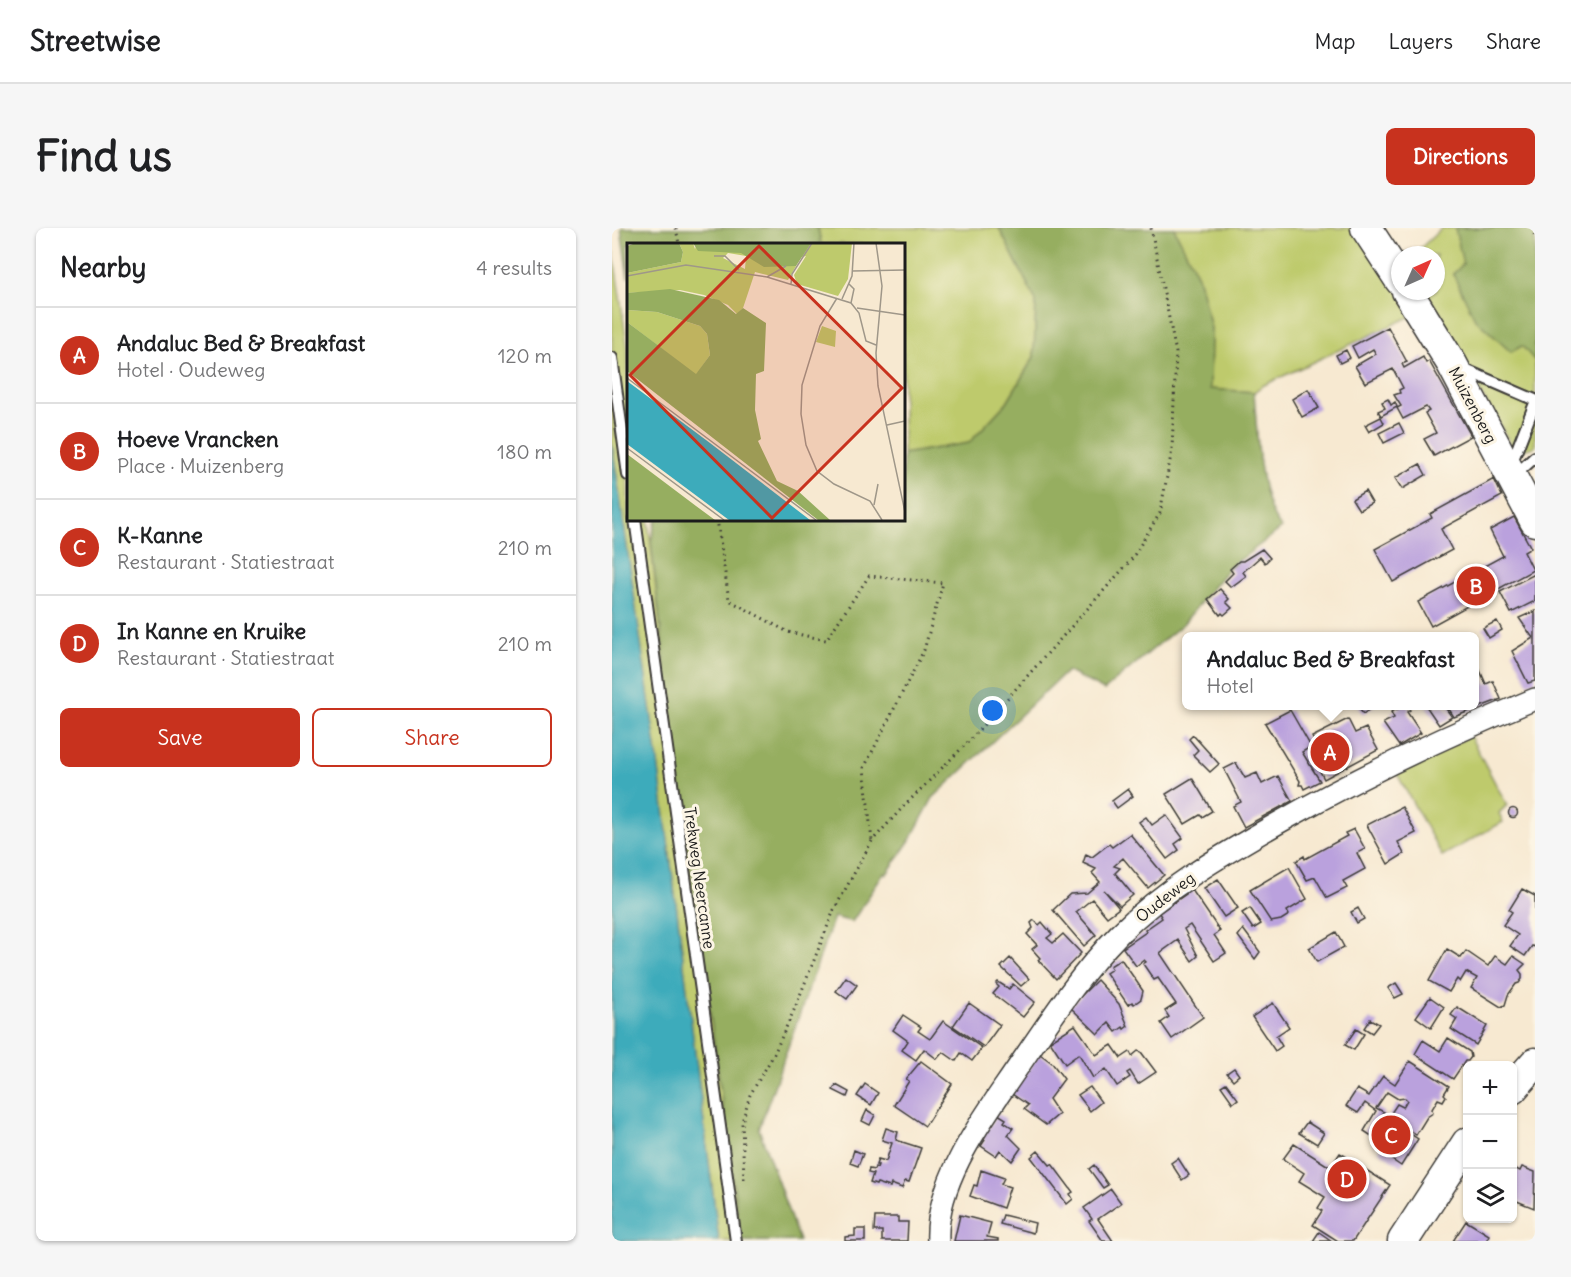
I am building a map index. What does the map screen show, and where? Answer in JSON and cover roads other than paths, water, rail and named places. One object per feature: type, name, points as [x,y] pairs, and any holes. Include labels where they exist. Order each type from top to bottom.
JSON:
[{"type":"street","points":[[1374,236],[1391,265]]},
{"type":"street","name":"Muizenberg","points":[[1413,300],[1452,364],[1535,521]]},
{"type":"street","name":"Oudeweg","points":[[938,1241],[950,1180],[968,1142],[1082,975],[1148,908],[1192,875],[1287,818],[1465,728],[1535,699]]},
{"type":"street","points":[[1517,1083],[1535,1063]]},
{"type":"street","points":[[1403,1241],[1463,1149]]},
{"type":"lane","points":[[612,358],[627,468]]},
{"type":"lane","points":[[1452,364],[1535,401],[1514,457],[1512,478]]},
{"type":"lane","points":[[1512,478],[1535,457]]},
{"type":"lane","name":"Trekweg Neercanne","points":[[635,520],[736,1241]]},
{"type":"water","points":[[612,443],[657,754],[719,1241],[612,1241]]},
{"type":"place","name":"Hoeve Vrancken","points":[[1476,586]]},
{"type":"place","name":"Andaluc Bed & Breakfast","points":[[1330,752]]},
{"type":"place","name":"K-Kanne","points":[[1391,1135]]},
{"type":"place","name":"In Kanne en Kruike","points":[[1347,1179]]}]
